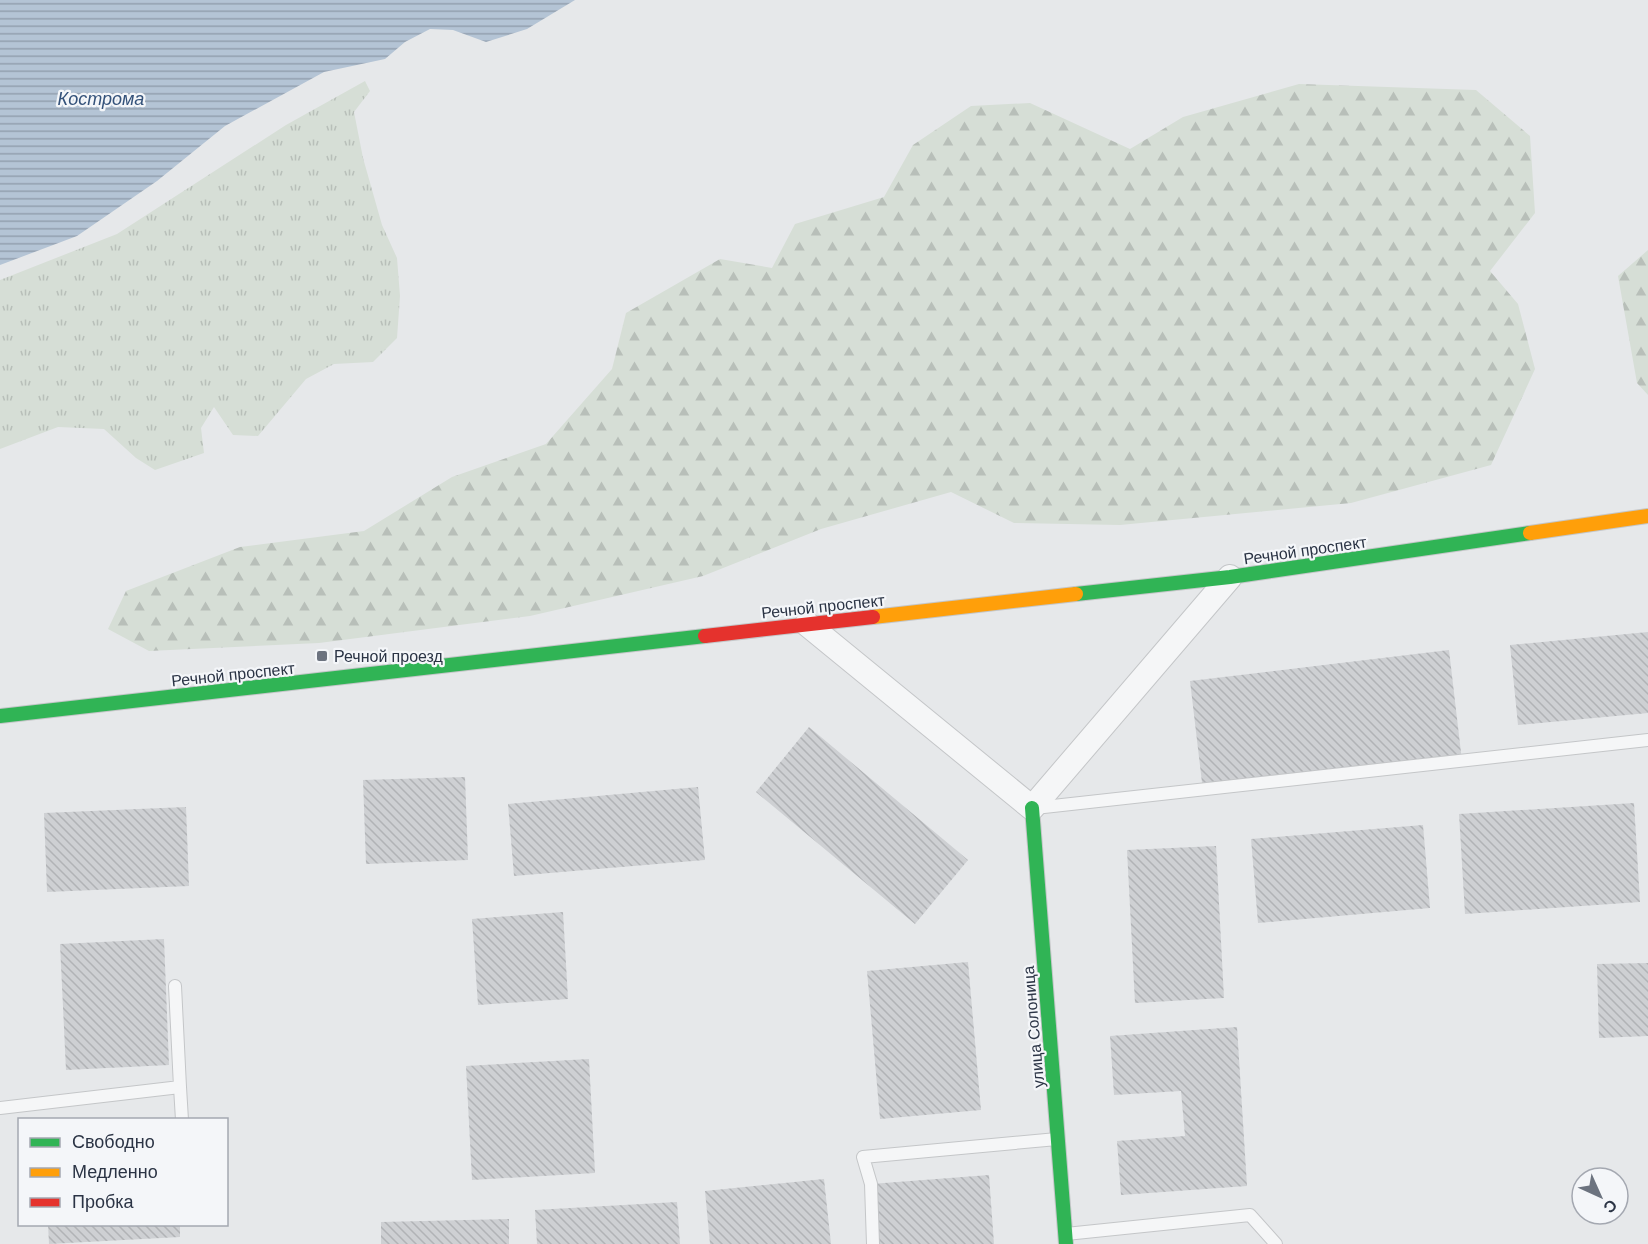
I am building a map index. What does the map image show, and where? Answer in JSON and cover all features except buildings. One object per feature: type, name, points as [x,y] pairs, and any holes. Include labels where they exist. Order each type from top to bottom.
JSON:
[{"type":"street","name":"Речной проспект","points":[[0,716],[1230,577],[1648,516]]},
{"type":"street","points":[[807,624],[1032,808],[1230,577]]},
{"type":"street","name":"улица Солоница","points":[[1032,808],[1066,1239]]},
{"type":"lane","points":[[1032,808],[1648,740]]},
{"type":"lane","points":[[175,986],[182,1118]]},
{"type":"lane","points":[[0,1108],[180,1087]]},
{"type":"lane","points":[[873,1244],[870,1184],[863,1157],[1058,1138]]},
{"type":"lane","points":[[1066,1239],[1250,1215],[1276,1244]]},
{"type":"green space","points":[[365,81],[370,91],[354,112],[363,158],[382,225],[397,258],[400,296],[397,338],[373,362],[334,364],[306,379],[258,436],[233,435],[214,407],[201,428],[204,453],[155,470],[136,458],[104,429],[58,427],[0,449],[0,280],[117,234],[286,125]]},
{"type":"green space","points":[[1299,84],[1476,90],[1530,136],[1535,213],[1490,271],[1518,304],[1535,369],[1491,465],[1351,503],[1120,525],[1014,523],[951,492],[821,529],[703,576],[530,616],[319,643],[149,651],[108,629],[126,591],[240,547],[364,531],[452,477],[546,444],[612,369],[626,313],[720,259],[772,268],[795,224],[884,197],[913,145],[971,106],[1030,103],[1130,149],[1183,117]]},
{"type":"green space","points":[[1648,250],[1648,395],[1637,383],[1618,276]]},
{"type":"water","name":"Кострома","points":[[0,0],[575,0],[527,29],[486,42],[453,30],[430,29],[405,42],[385,59],[324,72],[225,126],[157,181],[77,236],[0,265]]},
{"type":"traffic: fast","points":[[1076,594],[1230,577],[1530,533]]},
{"type":"traffic: fast","points":[[0,716],[705,636]]},
{"type":"traffic: fast","points":[[1032,808],[1066,1244]]},
{"type":"traffic: slow","points":[[1530,533],[1648,516]]},
{"type":"traffic: slow","points":[[873,617],[1076,594]]},
{"type":"traffic: jam","points":[[705,636],[873,617]]},
{"type":"place","name":"Речной проезд","points":[[322,656]]}]
